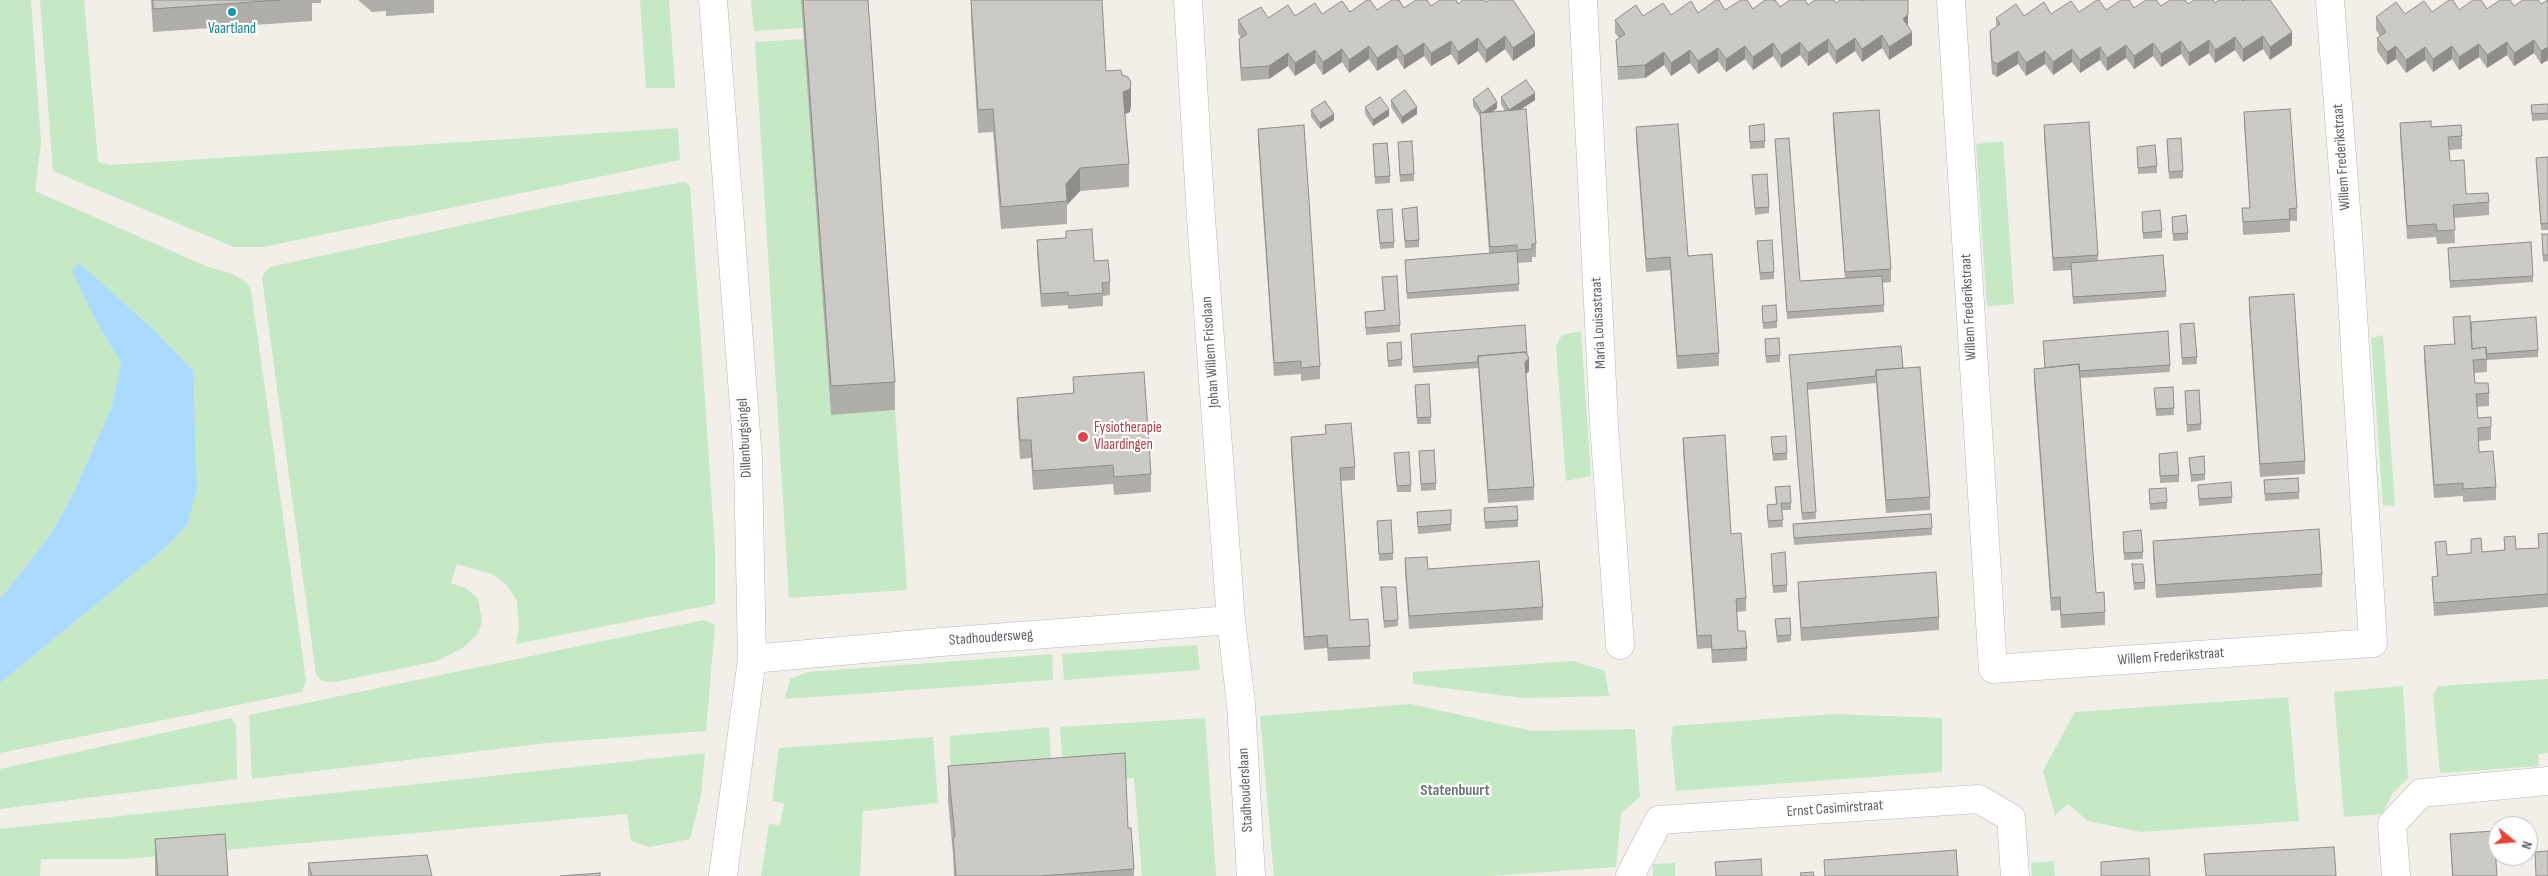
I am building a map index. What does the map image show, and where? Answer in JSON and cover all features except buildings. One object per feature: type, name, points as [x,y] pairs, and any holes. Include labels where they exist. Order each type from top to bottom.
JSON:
[{"type":"street","name":"Dillenburgsingel","points":[[713,0],[748,459],[752,659],[723,876]]},
{"type":"street","name":"Johan Willem Frisolaan","points":[[1188,0],[1201,218],[1231,620],[1240,704]]},
{"type":"street","name":"Maria Louisastraat","points":[[1582,0],[1604,424],[1620,646]]},
{"type":"street","name":"Willem Frederikstraat","points":[[1951,0],[1994,668],[2373,644],[2349,248],[2330,0]]},
{"type":"street","name":"Stadhoudersweg","points":[[752,659],[932,642],[1231,620]]},
{"type":"street","name":"Stadhouderslaan","points":[[1240,704],[1251,876]]},
{"type":"street","points":[[2396,876],[2392,824],[2421,793],[2548,781]]},
{"type":"street","name":"Ernst Casimirstraat","points":[[1630,876],[1659,820],[1979,799],[2011,818],[2015,876]]},
{"type":"green space","points":[[0,0],[31,0],[41,143],[35,191],[208,267],[233,274],[246,282],[251,290],[306,680],[302,692],[0,753],[0,683],[165,548],[193,370],[152,328],[79,264],[94,318],[121,363],[111,409],[70,500],[48,538],[0,599]]},
{"type":"green space","points":[[40,0],[84,0],[98,162],[110,165],[678,128],[680,160],[263,247],[234,247],[53,171]]},
{"type":"green space","points":[[640,0],[669,0],[675,88],[646,88]]},
{"type":"green space","points":[[751,0],[801,0],[803,28],[754,31]]},
{"type":"green space","points":[[804,39],[831,415],[895,410],[907,590],[789,598],[755,42]]},
{"type":"green space","points":[[2003,141],[2014,304],[1987,306],[1976,144]]},
{"type":"green space","points":[[685,182],[690,186],[715,550],[715,604],[516,644],[519,627],[517,601],[506,584],[492,574],[457,564],[451,583],[465,588],[478,598],[482,622],[478,634],[463,648],[437,661],[335,682],[322,681],[316,674],[262,278],[265,272],[270,267],[564,203]]},
{"type":"green space","points":[[1581,331],[1591,476],[1566,481],[1556,346],[1562,335]]},
{"type":"green space","points":[[2383,335],[2395,506],[2383,505],[2371,338]]},
{"type":"green space","points":[[704,620],[715,625],[706,731],[546,743],[252,779],[249,715]]},
{"type":"green space","points":[[1197,645],[1200,670],[1064,680],[1062,654]]},
{"type":"green space","points":[[1052,654],[1053,680],[785,699],[790,679],[808,672]]},
{"type":"green space","points":[[1573,661],[1605,671],[1609,696],[1523,698],[1413,684],[1413,672]]},
{"type":"green space","points":[[2548,679],[2548,753],[2538,754],[2539,766],[2440,773],[2433,694],[2439,686]]},
{"type":"green space","points":[[2403,686],[2408,778],[2393,793],[2382,814],[2344,817],[2334,692]]},
{"type":"green space","points":[[2288,697],[2299,821],[2141,832],[2088,821],[2068,804],[2055,815],[2043,771],[2075,712]]},
{"type":"green space","points":[[1411,704],[1532,731],[1635,729],[1640,797],[1621,813],[1616,867],[1490,876],[1274,876],[1260,716]]},
{"type":"green space","points":[[1834,714],[1942,718],[1942,772],[1676,791],[1671,740],[1673,726]]},
{"type":"green space","points":[[231,718],[236,725],[237,779],[0,809],[0,769]]},
{"type":"green space","points":[[1205,718],[1216,876],[1142,876],[1134,778],[1070,782],[1064,779],[1060,727]]},
{"type":"green space","points":[[1049,727],[1052,784],[951,792],[950,736]]},
{"type":"green space","points":[[933,737],[938,803],[863,811],[860,876],[761,876],[769,824],[780,825],[784,803],[772,801],[779,748]]},
{"type":"green space","points":[[705,753],[701,795],[690,839],[650,847],[631,841],[627,814],[125,859],[41,859],[40,876],[0,876],[0,829]]},
{"type":"green space","points":[[2054,861],[2055,876],[2032,876],[2031,863]]},
{"type":"green space","points":[[1675,863],[1675,876],[1653,876],[1653,864]]},
{"type":"water","points":[[79,263],[152,328],[193,370],[197,489],[187,525],[165,548],[0,683],[0,599],[48,538],[70,500],[111,409],[121,363],[94,318],[72,270]]},
{"type":"place","name":"Vaartland","points":[[232,12]]},
{"type":"place","name":"Fysiotherapie Vlaardingen","points":[[1083,437]]},
{"type":"district","name":"Statenbuurt","points":[[1455,791]]}]
